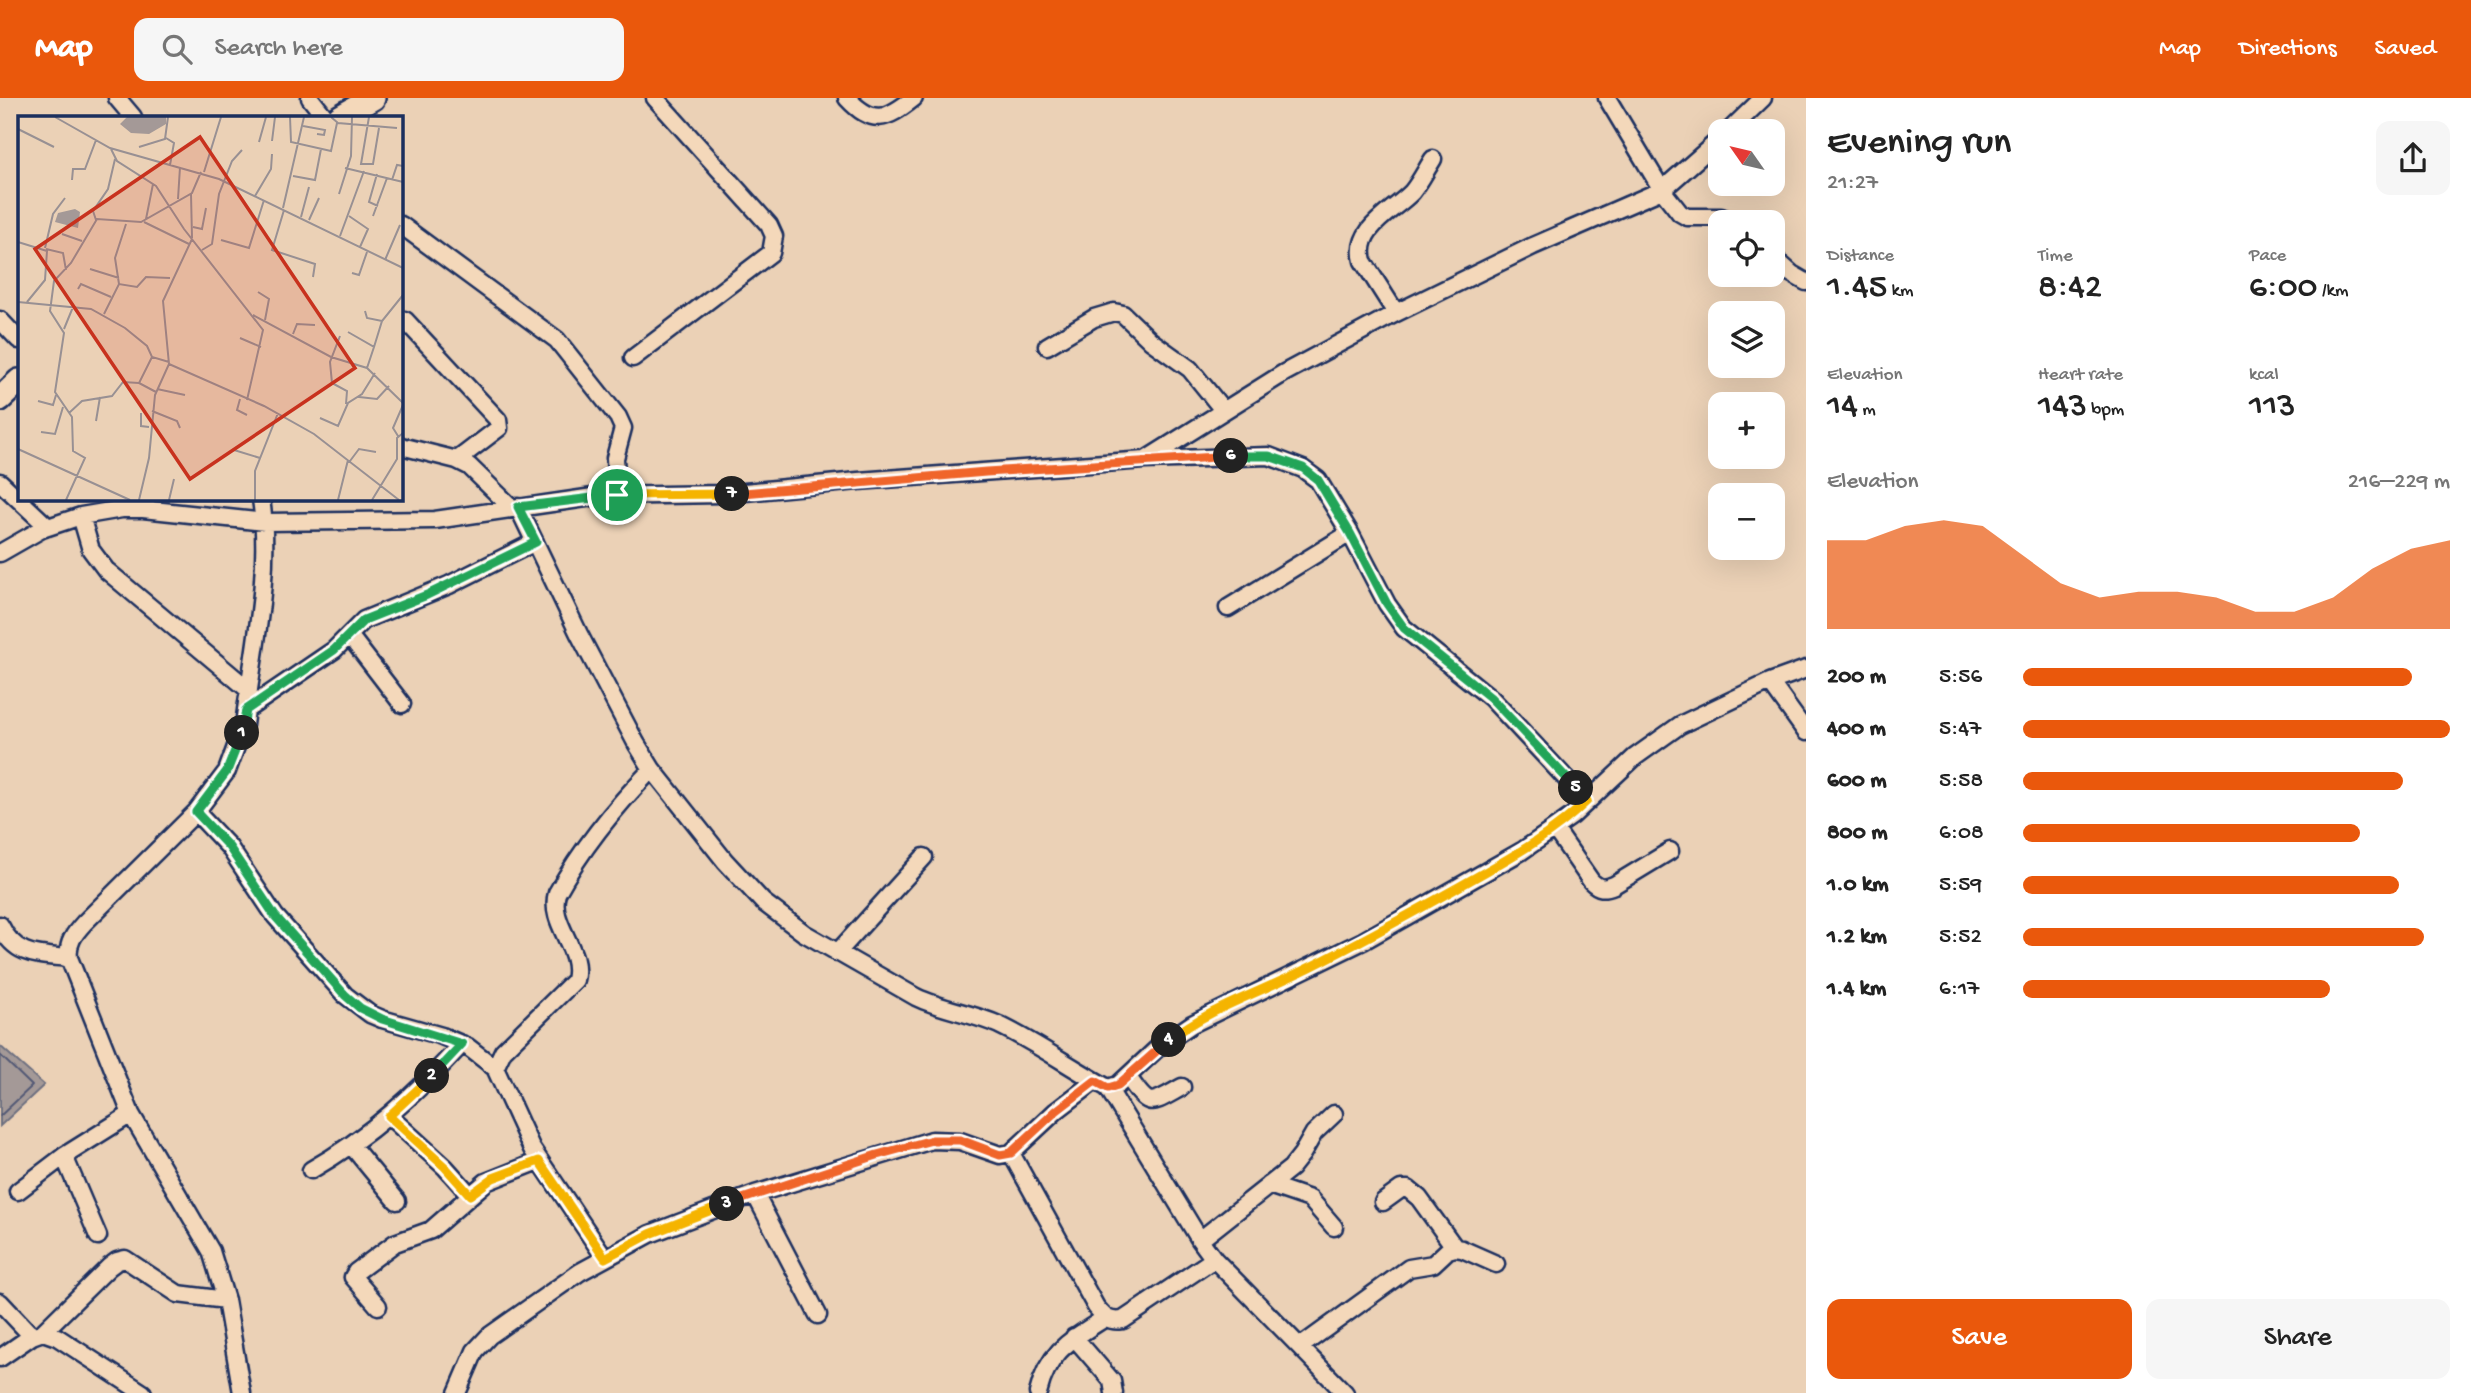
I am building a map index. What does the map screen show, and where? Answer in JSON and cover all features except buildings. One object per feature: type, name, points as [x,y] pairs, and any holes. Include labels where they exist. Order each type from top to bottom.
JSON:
[{"type":"main road","points":[[342,116],[373,98]]},
{"type":"main road","points":[[0,399],[18,382]]},
{"type":"street","points":[[117,98],[132,116]]},
{"type":"street","points":[[310,98],[325,116]]},
{"type":"street","points":[[633,358],[765,258],[774,246],[774,236],[769,225],[655,98]]},
{"type":"street","points":[[846,98],[868,116],[880,118],[890,115],[914,98]]},
{"type":"street","points":[[1607,98],[1662,190],[1680,213],[1687,217],[1708,217]]},
{"type":"street","points":[[1741,119],[1763,98]]},
{"type":"street","points":[[1145,460],[1322,352],[1396,313],[1533,246],[1662,190],[1708,150]]},
{"type":"street","points":[[1396,313],[1363,261],[1361,253],[1373,226],[1412,192],[1433,159]]},
{"type":"street","points":[[402,226],[531,318],[565,348],[618,417],[622,428],[622,439],[615,458],[617,495]]},
{"type":"street","points":[[1785,268],[1806,282]]},
{"type":"street","points":[[1046,346],[1094,317],[1114,312],[1123,314],[1151,341],[1190,369],[1223,410]]},
{"type":"street","points":[[0,320],[18,339]]},
{"type":"street","points":[[405,320],[498,421],[499,428],[493,434],[457,460]]},
{"type":"street","points":[[402,446],[457,460],[469,466],[515,507],[536,542],[584,645],[652,769],[750,889],[804,933],[837,953],[933,1005],[996,1024],[1037,1045],[1102,1085],[1214,1259],[1345,1393]]},
{"type":"street","points":[[0,553],[48,527],[102,511],[143,509],[265,522],[435,520],[617,495],[724,494],[858,481],[1145,460],[1269,456],[1303,468],[1318,480],[1350,533],[1387,604],[1404,628],[1491,698],[1587,801]]},
{"type":"street","points":[[0,482],[18,499]]},
{"type":"street","points":[[19,500],[48,527]]},
{"type":"street","points":[[242,1393],[226,1300],[211,1251],[131,1114],[69,958],[68,948],[73,935],[196,812],[227,771],[237,749],[246,710],[263,573],[265,522],[261,500]]},
{"type":"street","points":[[81,516],[92,550],[106,570],[248,690]]},
{"type":"street","points":[[1228,608],[1350,533]]},
{"type":"street","points":[[246,710],[334,650],[364,620],[438,590],[536,542]]},
{"type":"street","points":[[349,635],[402,704]]},
{"type":"street","points":[[457,1393],[475,1351],[489,1336],[547,1293],[650,1234],[755,1194],[932,1140],[960,1140],[1000,1155],[1011,1153],[1056,1111],[1102,1085],[1118,1085],[1160,1046],[1192,1024],[1363,941],[1522,851],[1555,829],[1655,742],[1680,725],[1770,682],[1806,669]]},
{"type":"street","points":[[1770,682],[1806,733]]},
{"type":"street","points":[[495,1068],[503,1051],[575,980],[578,970],[576,961],[556,913],[554,903],[557,893],[629,792],[652,769]]},
{"type":"street","points":[[196,812],[229,847],[275,916],[345,995],[360,1008],[382,1019],[462,1044],[495,1068],[539,1161],[605,1258]]},
{"type":"street","points":[[1555,829],[1591,881],[1596,887],[1604,889],[1670,851]]},
{"type":"street","points":[[837,953],[923,857]]},
{"type":"street","points":[[0,925],[8,939],[19,950],[69,958]]},
{"type":"street","points":[[311,1170],[351,1145],[389,1116],[431,1078],[462,1044]]},
{"type":"street","points":[[1128,1077],[1139,1094],[1150,1102],[1182,1087]]},
{"type":"street","points":[[18,1191],[64,1156],[131,1114]]},
{"type":"street","points":[[1200,1240],[1291,1168],[1314,1133],[1334,1114]]},
{"type":"street","points":[[389,1116],[445,1167],[470,1195]]},
{"type":"street","points":[[351,1145],[397,1201]]},
{"type":"street","points":[[1011,1153],[1096,1307],[1105,1318],[1112,1321],[1123,1320],[1214,1259]]},
{"type":"street","points":[[64,1156],[98,1236]]},
{"type":"street","points":[[378,1306],[355,1283],[353,1278],[356,1272],[396,1243],[430,1230],[493,1178],[539,1161]]},
{"type":"street","points":[[1269,1185],[1310,1199],[1334,1227]]},
{"type":"street","points":[[1383,1202],[1401,1189],[1408,1189],[1419,1198],[1455,1248],[1496,1264]]},
{"type":"street","points":[[755,1194],[818,1315]]},
{"type":"street","points":[[1300,1348],[1409,1268],[1433,1264],[1455,1248]]},
{"type":"street","points":[[0,1357],[37,1334],[117,1261],[125,1259],[178,1294],[226,1300]]},
{"type":"street","points":[[0,1302],[37,1334],[57,1337],[143,1393]]},
{"type":"street","points":[[1038,1393],[1048,1364],[1057,1352],[1074,1337],[1105,1318]]},
{"type":"street","points":[[1074,1337],[1112,1381],[1114,1393]]},
{"type":"water","points":[[0,1046],[44,1085],[0,1126]]},
{"type":"route","points":[[1269,456],[1303,468],[1318,480],[1350,533],[1387,604],[1404,628],[1491,698],[1587,801],[1572,816],[1522,851],[1363,941],[1192,1024],[1160,1046],[1118,1085],[1108,1088],[1095,1081],[1056,1111],[1011,1153],[1000,1155],[960,1140],[932,1140],[755,1194],[650,1234],[605,1258],[539,1161],[493,1178],[470,1195],[445,1167],[389,1116],[431,1078],[462,1044],[370,1014],[345,995],[275,916],[229,847],[196,812],[227,771],[237,749],[246,710],[334,650],[364,620],[476,573],[536,542],[518,507],[617,495],[724,494],[858,481],[1145,460],[1269,456]]}]
